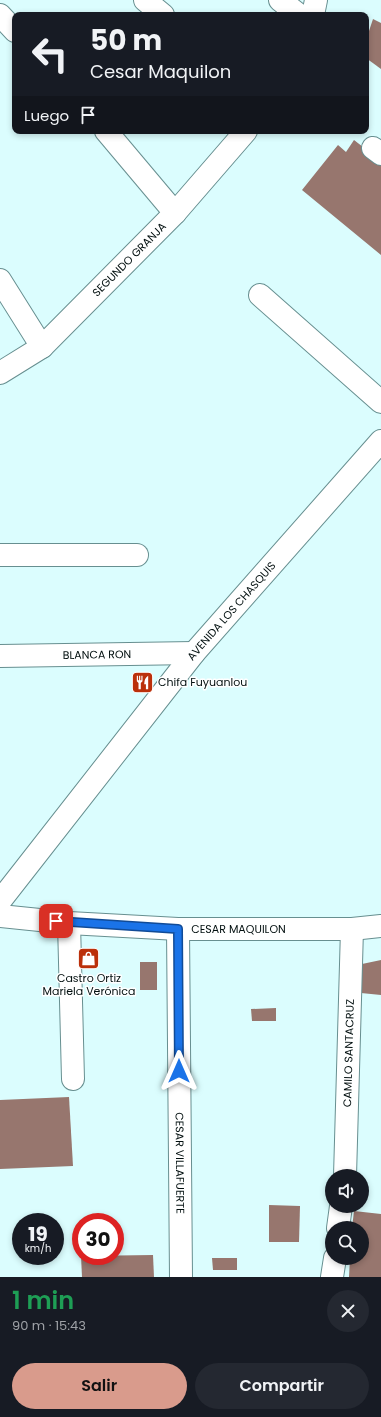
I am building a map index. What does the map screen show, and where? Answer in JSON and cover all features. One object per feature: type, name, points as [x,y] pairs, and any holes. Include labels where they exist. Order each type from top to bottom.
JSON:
[{"type":"street","points":[[145,0],[159,12]]},
{"type":"street","points":[[280,0],[295,12]]},
{"type":"street","points":[[314,12],[316,0]]},
{"type":"street","points":[[0,15],[12,28]]},
{"type":"street","points":[[109,134],[175,213]]},
{"type":"street","name":"SEGUNDO GRANJA","points":[[0,373],[42,347],[175,213],[243,134]]},
{"type":"street","points":[[0,280],[42,347]]},
{"type":"street","points":[[260,295],[381,402]]},
{"type":"street","name":"AVENIDA LOS CHASQUIS","points":[[0,901],[9,873],[194,653],[381,441]]},
{"type":"street","points":[[0,555],[137,555]]},
{"type":"street","name":"BLANCA RON","points":[[0,656],[194,653]]},
{"type":"street","name":"CESAR MAQUILON","points":[[0,916],[69,923],[178,929],[352,929],[381,926]]},
{"type":"street","points":[[69,923],[73,1079]]},
{"type":"street","name":"CESAR VILLAFUERTE","points":[[178,929],[181,1277]]},
{"type":"street","name":"CAMILO SANTACRUZ","points":[[345,1169],[352,929]]},
{"type":"street","points":[[332,1277],[333,1265]]},
{"type":"building","points":[[373,19],[381,23],[381,69],[369,60],[369,31]]},
{"type":"building","points":[[354,140],[381,161],[381,255],[302,190],[338,145],[346,152]]},
{"type":"building","points":[[381,960],[381,995],[361,993],[362,964]]},
{"type":"building","points":[[140,962],[157,962],[157,990],[140,990]]},
{"type":"building","points":[[276,1008],[276,1021],[252,1021],[251,1009]]},
{"type":"building","points":[[69,1097],[73,1166],[0,1169],[0,1100]]},
{"type":"building","points":[[269,1205],[300,1206],[299,1242],[269,1242]]},
{"type":"building","points":[[354,1213],[381,1214],[381,1277],[349,1277],[350,1265],[369,1265],[369,1221],[353,1221]]},
{"type":"building","points":[[124,1255],[153,1255],[154,1277],[82,1277],[81,1265],[124,1265]]},
{"type":"building","points":[[212,1258],[237,1258],[237,1270],[213,1270]]},
{"type":"place","name":"Chifa Fuyuanlou","points":[[142,682]]},
{"type":"place","name":"Castro Ortiz Mariela Verónica","points":[[89,958]]},
{"type":"route","points":[[56,921],[178,929],[179,1071]]}]
